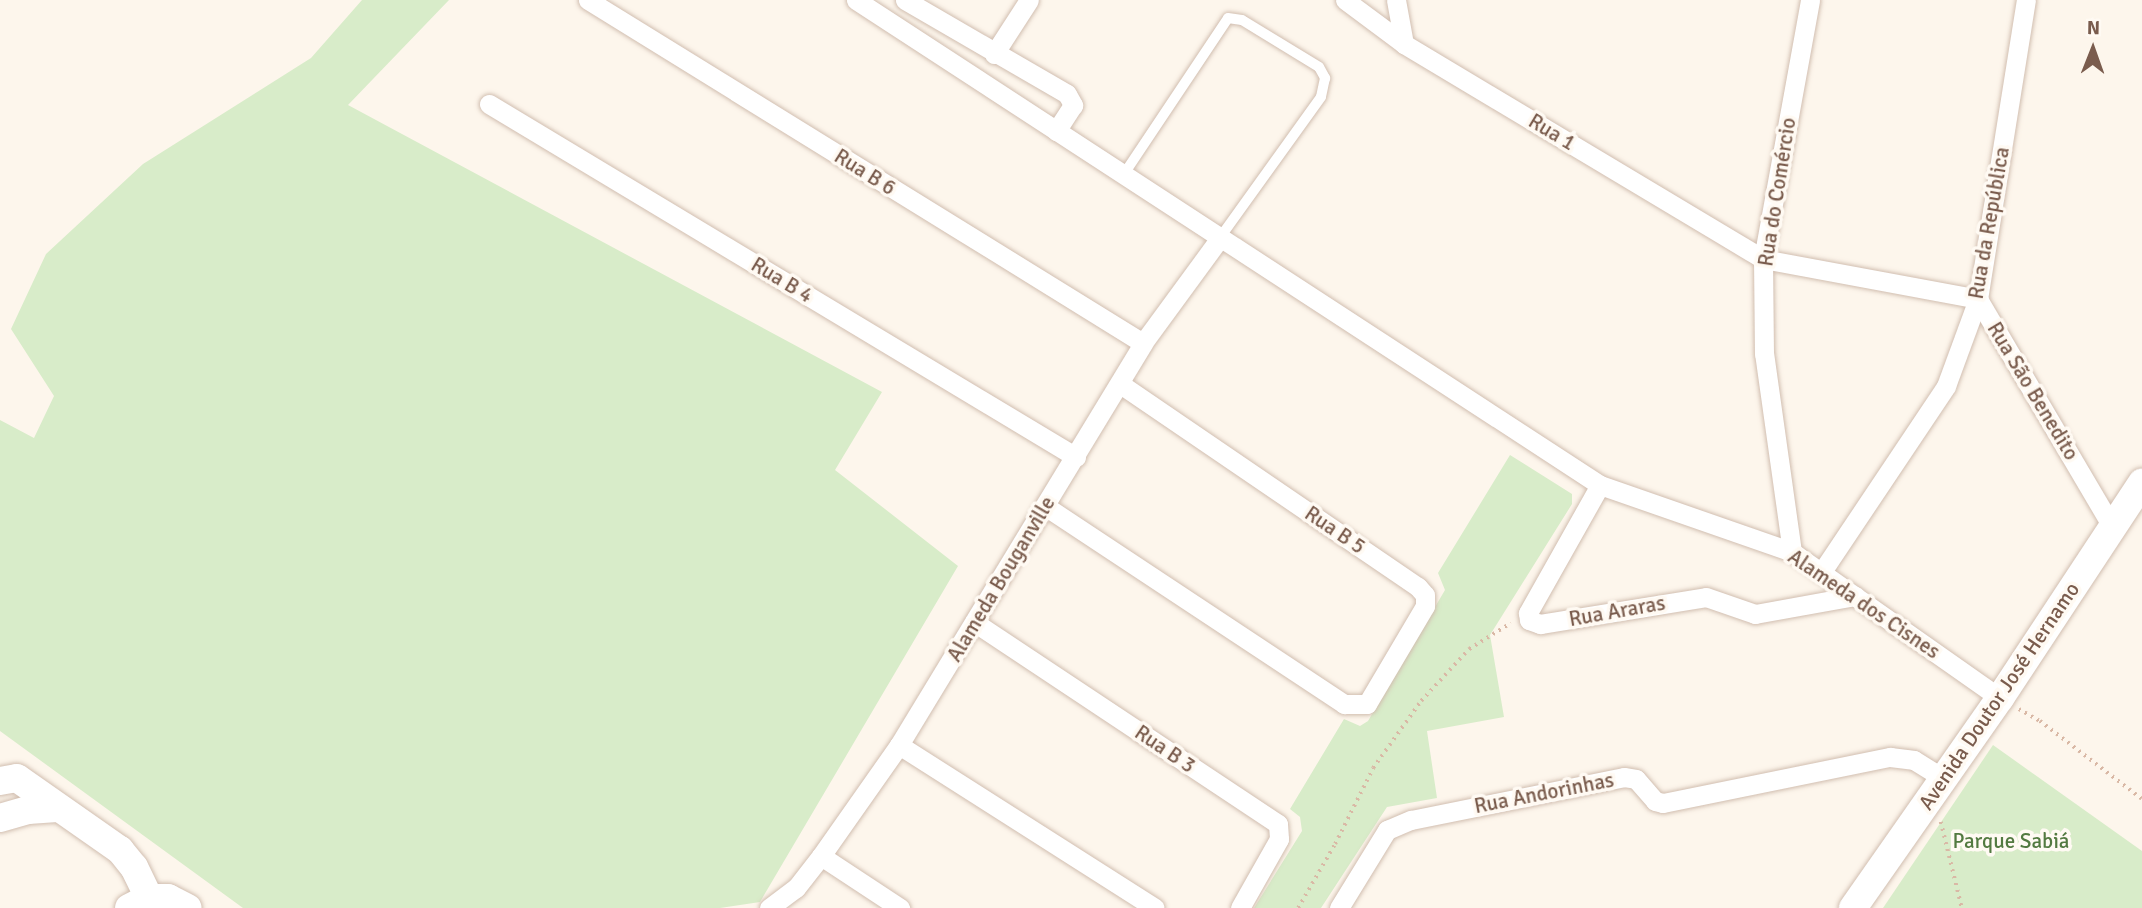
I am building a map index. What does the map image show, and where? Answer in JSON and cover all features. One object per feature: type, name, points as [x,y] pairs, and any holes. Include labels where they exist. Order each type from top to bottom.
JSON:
[{"type":"street","name":"Rua B 6","points":[[588,0],[1143,343]]},
{"type":"street","points":[[856,0],[1219,239]]},
{"type":"street","points":[[905,0],[1071,99],[1071,108],[1056,131]]},
{"type":"street","points":[[995,54],[1029,0]]},
{"type":"street","name":"Rua 1","points":[[1345,0],[1404,44],[1763,259]]},
{"type":"street","points":[[1395,0],[1404,44]]},
{"type":"street","name":"Rua do Comércio","points":[[1792,552],[1764,354],[1763,259],[1810,0]]},
{"type":"street","name":"Rua da República","points":[[1821,573],[1946,386],[1978,299],[2026,0]]},
{"type":"street","name":"Rua B 4","points":[[489,104],[1076,457]]},
{"type":"street","name":"Alameda Bouganville","points":[[769,908],[796,888],[899,745],[1143,343],[1219,239]]},
{"type":"street","name":"Alameda dos Cisnes","points":[[1219,239],[1600,485],[1792,552],[2000,698]]},
{"type":"street","name":"Rua São Benedito","points":[[1763,259],[1978,299],[2113,528]]},
{"type":"street","name":"Rua B 5","points":[[1045,506],[1344,704],[1367,704],[1425,606],[1425,595],[1418,587],[1120,384]]},
{"type":"street","name":"Avenida Doutor José Hernamo","points":[[1853,908],[2000,698],[2142,483]]},
{"type":"street","name":"Rua Araras","points":[[1600,485],[1528,613],[1529,620],[1540,624],[1706,597],[1755,614],[1855,596]]},
{"type":"street","name":"Rua B 3","points":[[974,622],[1278,824],[1279,839],[1240,908]]},
{"type":"street","points":[[899,745],[1155,908]]},
{"type":"street","name":"Rua Andorinhas","points":[[1339,908],[1387,830],[1411,820],[1624,777],[1636,779],[1655,801],[1662,803],[1890,757],[1914,760],[1938,786]]},
{"type":"street","points":[[6,775],[120,850],[134,867],[139,903],[168,898],[188,908]]},
{"type":"street","points":[[0,818],[28,810],[57,808]]},
{"type":"street","points":[[821,856],[900,908]]},
{"type":"lane","points":[[1124,174],[1228,19],[1242,20],[1320,67],[1325,78],[1321,97],[1219,239]]},
{"type":"path","points":[[1298,908],[1329,855],[1373,768],[1421,701],[1469,649],[1528,613]]},
{"type":"path","points":[[2000,698],[2040,721],[2142,799]]},
{"type":"path","points":[[1938,786],[1962,908]]},
{"type":"green space","points":[[362,0],[449,0],[348,105],[882,392],[835,470],[958,566],[760,902],[720,908],[243,908],[0,731],[0,420],[34,438],[54,396],[11,329],[46,254],[143,164],[311,58]]},
{"type":"green space","points":[[1510,455],[1572,494],[1572,504],[1490,635],[1504,717],[1427,731],[1437,798],[1387,807],[1321,908],[1254,908],[1302,831],[1300,817],[1290,809],[1344,719],[1360,726],[1368,721],[1445,590],[1438,573]]},
{"type":"green space","name":"Parque Sabiá","points":[[1993,745],[2142,851],[2142,908],[1883,908]]}]
